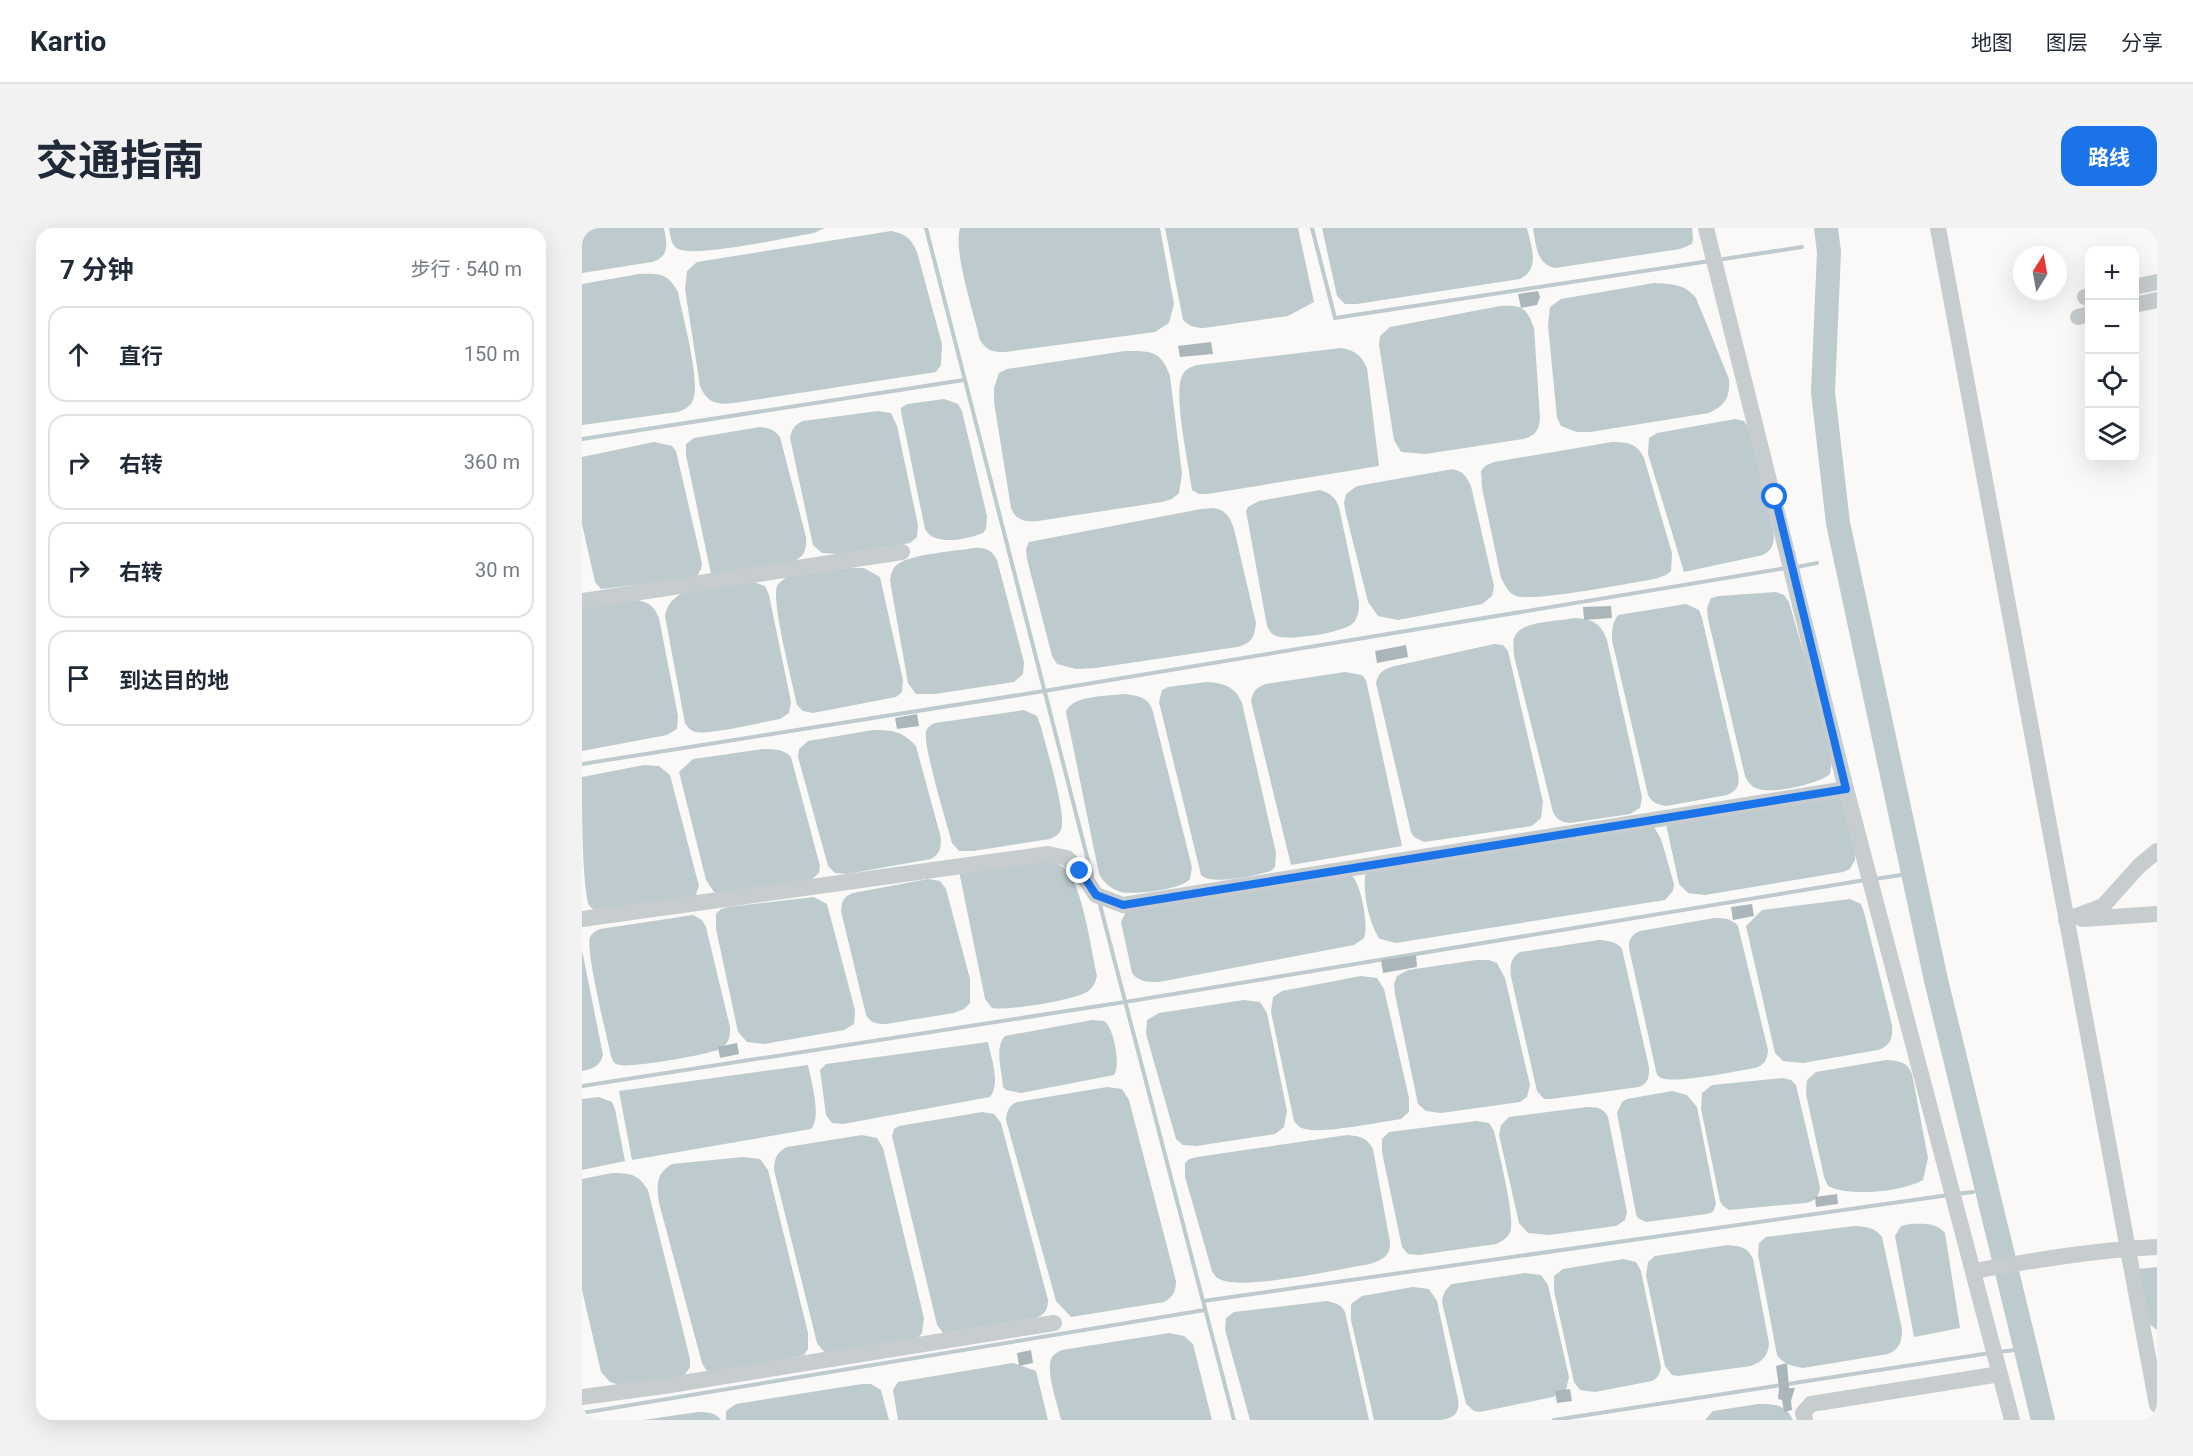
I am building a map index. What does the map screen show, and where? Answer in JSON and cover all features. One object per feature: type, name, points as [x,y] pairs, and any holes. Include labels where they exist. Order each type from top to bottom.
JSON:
[{"type":"street","points":[[1706,228],[1775,497],[1846,789],[1979,1271],[2012,1420]]},
{"type":"street","points":[[1938,228],[2157,1405]]},
{"type":"street","points":[[2139,286],[2157,282]]},
{"type":"street","points":[[2139,304],[2157,300]]},
{"type":"street","points":[[582,601],[902,552]]},
{"type":"street","points":[[582,919],[1048,854],[1067,858],[1080,871],[1096,895],[1123,905],[1846,789]]},
{"type":"street","points":[[2066,920],[2103,906],[2139,866],[2157,851]]},
{"type":"street","points":[[2066,920],[2157,914]]},
{"type":"street","points":[[1979,1271],[2021,1262],[2157,1247]]},
{"type":"street","points":[[582,1397],[664,1386],[1054,1323]]},
{"type":"street","points":[[1804,1420],[1803,1413],[1811,1404],[2000,1374]]},
{"type":"shaded area","points":[[582,228],[664,228],[666,249],[662,257],[652,262],[582,273]]},
{"type":"shaded area","points":[[669,228],[825,228],[814,233],[744,246],[688,251],[678,249],[674,245]]},
{"type":"shaded area","points":[[960,228],[1160,228],[1174,304],[1169,323],[1155,332],[1005,352],[991,350],[985,347],[980,340],[965,283],[959,252]]},
{"type":"shaded area","points":[[1165,228],[1298,228],[1314,302],[1288,316],[1204,328],[1190,325],[1183,320]]},
{"type":"shaded area","points":[[1322,228],[1527,228],[1533,256],[1531,269],[1520,279],[1345,304],[1337,296]]},
{"type":"shaded area","points":[[1533,228],[1692,228],[1693,239],[1692,244],[1680,249],[1555,268],[1540,258]]},
{"type":"shaded area","points":[[891,231],[907,237],[917,252],[942,344],[941,365],[936,372],[734,403],[713,402],[706,396],[700,386],[685,289],[687,271],[697,262]]},
{"type":"shaded area","points":[[639,274],[652,274],[667,278],[678,292],[693,364],[695,391],[693,400],[689,406],[678,412],[582,425],[582,284]]},
{"type":"shaded area","points":[[1654,283],[1683,287],[1696,298],[1729,379],[1726,400],[1709,413],[1590,432],[1577,432],[1561,426],[1557,418],[1548,325],[1550,307],[1561,299]]},
{"type":"shaded area","points":[[1500,306],[1522,309],[1529,316],[1534,328],[1540,418],[1536,432],[1523,439],[1426,454],[1401,452],[1394,440],[1379,345],[1380,336],[1390,327]]},
{"type":"shaded area","points":[[1341,348],[1357,354],[1367,368],[1379,466],[1208,494],[1199,494],[1192,490],[1179,398],[1182,376],[1186,370],[1197,365]]},
{"type":"shaded area","points":[[1125,351],[1154,354],[1167,367],[1182,474],[1179,493],[1172,499],[1162,502],[1038,521],[1026,521],[1019,518],[1011,508],[994,402],[994,388],[999,373],[1007,369]]},
{"type":"shaded area","points":[[944,399],[958,404],[962,411],[987,516],[986,529],[983,533],[952,540],[936,538],[929,535],[925,529],[901,412],[901,408],[907,404]]},
{"type":"shaded area","points":[[878,411],[891,413],[897,426],[918,525],[917,537],[910,543],[839,554],[822,553],[813,545],[790,438],[792,432],[795,426],[803,421]]},
{"type":"shaded area","points":[[1735,419],[1744,421],[1748,427],[1773,529],[1773,544],[1763,555],[1684,572],[1648,454],[1649,438],[1657,433]]},
{"type":"shaded area","points":[[760,427],[771,429],[780,437],[806,537],[803,555],[793,562],[711,574],[686,455],[686,444],[694,438]]},
{"type":"shaded area","points":[[654,442],[672,446],[676,451],[702,563],[701,569],[696,578],[601,589],[595,582],[582,524],[582,457]]},
{"type":"shaded area","points":[[1612,442],[1635,446],[1644,458],[1672,553],[1671,571],[1655,579],[1583,591],[1526,597],[1513,595],[1501,578],[1482,488],[1481,471],[1485,466],[1494,462]]},
{"type":"shaded area","points":[[1453,469],[1464,475],[1471,486],[1494,586],[1492,596],[1482,604],[1398,620],[1378,616],[1368,602],[1346,514],[1344,503],[1346,494],[1357,486]]},
{"type":"shaded area","points":[[1320,490],[1332,496],[1339,507],[1359,602],[1358,616],[1348,627],[1328,633],[1292,637],[1276,636],[1267,626],[1246,511],[1248,507],[1259,501]]},
{"type":"shaded area","points":[[1214,508],[1227,515],[1234,529],[1256,623],[1249,642],[1237,647],[1096,668],[1076,669],[1057,664],[1052,656],[1027,559],[1026,549],[1029,542]]},
{"type":"shaded area","points":[[974,548],[988,550],[997,560],[1024,662],[1023,674],[1014,682],[935,694],[916,694],[908,683],[890,581],[892,571],[898,564],[913,558]]},
{"type":"shaded area","points":[[864,568],[880,577],[903,680],[902,692],[896,697],[813,713],[803,711],[797,705],[783,644],[777,608],[777,586],[787,577]]},
{"type":"shaded area","points":[[751,581],[765,586],[769,595],[791,702],[789,713],[780,719],[712,732],[695,732],[685,723],[665,616],[667,608],[682,593]]},
{"type":"shaded area","points":[[1776,592],[1784,595],[1789,602],[1833,755],[1830,774],[1824,778],[1796,787],[1765,790],[1753,787],[1745,776],[1707,608],[1711,598],[1719,596]]},
{"type":"shaded area","points":[[637,600],[651,606],[659,618],[678,716],[677,729],[667,735],[582,751],[582,608]]},
{"type":"shaded area","points":[[1686,604],[1699,610],[1702,618],[1739,781],[1736,789],[1727,795],[1666,806],[1655,803],[1648,795],[1612,640],[1612,630],[1618,615]]},
{"type":"shaded area","points":[[1575,618],[1595,623],[1607,640],[1642,797],[1640,808],[1630,814],[1570,823],[1560,820],[1553,812],[1514,656],[1513,643],[1515,636],[1525,627],[1542,622]]},
{"type":"shaded area","points":[[1494,644],[1503,645],[1508,651],[1543,802],[1541,818],[1532,826],[1424,842],[1414,837],[1411,832],[1376,683],[1377,679],[1383,671],[1391,667]]},
{"type":"shaded area","points":[[1345,672],[1362,675],[1366,680],[1402,846],[1291,865],[1251,701],[1255,690],[1265,684]]},
{"type":"shaded area","points":[[1206,682],[1228,686],[1242,703],[1276,853],[1275,867],[1271,871],[1224,880],[1215,880],[1201,875],[1159,702],[1162,690],[1168,687]]},
{"type":"shaded area","points":[[1124,694],[1143,698],[1149,703],[1153,712],[1192,867],[1190,879],[1168,889],[1121,892],[1108,885],[1099,874],[1066,712],[1069,706],[1083,699]]},
{"type":"shaded area","points":[[1024,710],[1037,716],[1041,727],[1059,796],[1061,830],[1058,835],[1050,839],[973,851],[959,851],[952,843],[936,786],[928,753],[927,730],[935,723]]},
{"type":"shaded area","points":[[873,730],[897,732],[916,746],[941,838],[940,848],[931,859],[847,874],[835,873],[828,866],[798,757],[799,749],[808,741]]},
{"type":"shaded area","points":[[763,749],[785,752],[791,757],[820,866],[819,873],[811,880],[721,894],[714,892],[706,880],[679,772],[693,759]]},
{"type":"shaded area","points":[[644,765],[659,766],[670,775],[699,886],[695,897],[598,912],[589,905],[586,891],[582,777]]},
{"type":"shaded area","points":[[1837,795],[1841,800],[1855,851],[1855,860],[1850,869],[1705,895],[1688,893],[1679,884],[1666,824]]},
{"type":"shaded area","points":[[1654,827],[1661,839],[1674,884],[1673,891],[1665,900],[1396,943],[1380,939],[1370,916],[1365,895],[1367,870]]},
{"type":"shaded area","points":[[1052,861],[1065,868],[1077,889],[1089,935],[1097,976],[1095,981],[1087,992],[1069,998],[1026,1006],[992,1008],[985,999],[959,871]]},
{"type":"shaded area","points":[[1351,875],[1358,886],[1365,915],[1364,938],[1354,945],[1159,982],[1144,981],[1132,973],[1121,922],[1126,911]]},
{"type":"shaded area","points":[[928,879],[940,881],[946,889],[970,979],[970,1003],[964,1009],[954,1013],[879,1024],[870,1020],[866,1015],[841,911],[843,902],[853,893]]},
{"type":"shaded area","points":[[814,897],[827,904],[855,1010],[854,1024],[844,1030],[764,1044],[747,1042],[738,1032],[716,929],[716,914],[728,907]]},
{"type":"shaded area","points":[[1850,899],[1861,904],[1864,912],[1892,1025],[1890,1041],[1878,1050],[1803,1063],[1783,1061],[1775,1053],[1746,926],[1762,910]]},
{"type":"shaded area","points":[[693,915],[702,920],[706,927],[730,1027],[728,1041],[725,1046],[716,1051],[689,1057],[655,1063],[616,1064],[611,1056],[597,994],[589,945],[590,937],[600,929]]},
{"type":"shaded area","points":[[1714,918],[1733,921],[1738,926],[1768,1050],[1766,1059],[1758,1067],[1735,1072],[1679,1079],[1661,1078],[1656,1071],[1629,948],[1630,940],[1640,931]]},
{"type":"shaded area","points":[[1599,940],[1615,943],[1622,949],[1649,1067],[1648,1079],[1639,1087],[1544,1099],[1537,1091],[1511,977],[1511,963],[1520,952]]},
{"type":"shaded area","points":[[582,950],[603,1055],[596,1066],[582,1071]]},
{"type":"shaded area","points":[[1489,960],[1497,963],[1505,978],[1530,1085],[1527,1097],[1520,1102],[1441,1113],[1426,1111],[1418,1104],[1394,984],[1397,976],[1408,970]]},
{"type":"shaded area","points":[[1361,976],[1377,978],[1384,989],[1409,1098],[1409,1112],[1401,1119],[1366,1125],[1325,1130],[1303,1129],[1294,1121],[1271,1012],[1273,997],[1282,991]]},
{"type":"shaded area","points":[[1244,1000],[1260,1002],[1267,1013],[1287,1111],[1284,1127],[1275,1134],[1196,1146],[1183,1145],[1176,1139],[1146,1034],[1147,1020],[1159,1013]]},
{"type":"shaded area","points":[[1092,1020],[1104,1021],[1111,1031],[1117,1056],[1114,1075],[1021,1093],[1006,1090],[1003,1087],[999,1053],[1005,1036]]},
{"type":"shaded area","points":[[988,1042],[995,1078],[990,1097],[843,1124],[832,1123],[826,1115],[820,1070],[826,1064]]},
{"type":"shaded area","points":[[1886,1060],[1905,1064],[1912,1074],[1928,1158],[1923,1180],[1902,1188],[1876,1192],[1849,1191],[1828,1186],[1806,1094],[1807,1080],[1816,1072]]},
{"type":"shaded area","points":[[808,1065],[816,1108],[816,1116],[811,1129],[632,1160],[619,1091]]},
{"type":"shaded area","points":[[1783,1078],[1791,1080],[1796,1085],[1820,1187],[1818,1196],[1806,1203],[1729,1210],[1720,1201],[1701,1109],[1702,1093],[1712,1085]]},
{"type":"shaded area","points":[[1107,1087],[1122,1089],[1129,1100],[1176,1281],[1175,1288],[1172,1296],[1164,1302],[1071,1317],[1056,1301],[1006,1117],[1010,1107],[1017,1102]]},
{"type":"shaded area","points":[[1672,1091],[1687,1095],[1697,1107],[1716,1204],[1713,1212],[1707,1214],[1646,1222],[1638,1218],[1636,1214],[1617,1113],[1622,1102],[1627,1099]]},
{"type":"shaded area","points":[[599,1097],[612,1102],[615,1109],[625,1161],[582,1170],[582,1099]]},
{"type":"shaded area","points":[[1587,1107],[1600,1109],[1608,1117],[1627,1212],[1625,1220],[1616,1226],[1549,1235],[1528,1233],[1519,1223],[1499,1135],[1501,1125],[1509,1117]]},
{"type":"shaded area","points":[[982,1112],[994,1114],[1001,1123],[1048,1300],[1047,1309],[1036,1318],[943,1333],[937,1325],[892,1136],[894,1129],[899,1126]]},
{"type":"shaded area","points":[[1476,1121],[1489,1123],[1494,1131],[1509,1200],[1511,1225],[1509,1234],[1496,1244],[1419,1255],[1408,1254],[1402,1247],[1382,1152],[1382,1139],[1389,1132]]},
{"type":"shaded area","points":[[862,1135],[877,1138],[883,1148],[924,1318],[922,1333],[918,1338],[825,1353],[817,1343],[774,1170],[775,1162],[780,1151],[787,1147]]},
{"type":"shaded area","points":[[1347,1135],[1362,1138],[1373,1149],[1390,1242],[1389,1251],[1385,1257],[1370,1264],[1271,1281],[1234,1282],[1216,1277],[1212,1271],[1185,1177],[1185,1163],[1197,1157]]},
{"type":"shaded area","points":[[743,1157],[760,1159],[768,1170],[808,1333],[808,1349],[804,1355],[714,1373],[706,1370],[702,1363],[659,1203],[658,1180],[666,1168],[672,1164]]},
{"type":"shaded area","points":[[612,1173],[633,1176],[641,1181],[648,1190],[690,1359],[690,1367],[684,1376],[619,1385],[610,1382],[601,1372],[582,1290],[582,1179]]},
{"type":"shaded area","points":[[1933,1225],[1945,1233],[1960,1328],[1914,1337],[1895,1236],[1901,1226]]},
{"type":"shaded area","points":[[1854,1226],[1873,1229],[1882,1237],[1902,1329],[1900,1344],[1888,1354],[1803,1368],[1782,1361],[1777,1355],[1758,1254],[1759,1243],[1766,1237]]},
{"type":"shaded area","points":[[1728,1245],[1743,1248],[1753,1259],[1769,1343],[1766,1355],[1751,1366],[1672,1375],[1665,1366],[1646,1275],[1648,1262],[1655,1256]]},
{"type":"shaded area","points":[[1623,1259],[1636,1262],[1641,1271],[1661,1367],[1660,1372],[1652,1381],[1595,1392],[1580,1390],[1574,1382],[1554,1291],[1554,1276],[1563,1269]]},
{"type":"shaded area","points":[[2157,1267],[2157,1330],[2147,1322],[2137,1269]]},
{"type":"shaded area","points":[[1525,1273],[1541,1275],[1548,1285],[1569,1377],[1566,1390],[1553,1397],[1480,1412],[1474,1411],[1466,1404],[1442,1302],[1444,1294],[1452,1284]]},
{"type":"shaded area","points":[[1413,1287],[1429,1289],[1437,1301],[1458,1408],[1453,1416],[1441,1420],[1374,1420],[1351,1320],[1351,1304],[1362,1296]]},
{"type":"shaded area","points":[[1327,1301],[1340,1306],[1345,1312],[1369,1420],[1250,1420],[1225,1330],[1226,1318],[1234,1312]]},
{"type":"shaded area","points":[[1169,1333],[1184,1336],[1193,1344],[1212,1420],[1061,1420],[1050,1372],[1051,1359],[1054,1354],[1062,1350]]},
{"type":"shaded area","points":[[1013,1363],[1036,1371],[1048,1420],[898,1420],[893,1390],[898,1382]]},
{"type":"shaded area","points":[[871,1384],[881,1390],[889,1420],[726,1420],[726,1411],[736,1404]]},
{"type":"shaded area","points":[[1758,1404],[1783,1408],[1793,1420],[1705,1420],[1713,1411]]},
{"type":"shaded area","points":[[708,1412],[721,1420],[643,1420]]},
{"type":"building","points":[[1538,291],[1540,297],[1537,305],[1521,308],[1518,294]]},
{"type":"building","points":[[1211,342],[1213,354],[1180,357],[1178,346]]},
{"type":"building","points":[[1611,606],[1612,618],[1584,620],[1583,607]]},
{"type":"building","points":[[1406,645],[1408,657],[1377,663],[1375,651]]},
{"type":"building","points":[[917,714],[919,726],[897,729],[895,718]]},
{"type":"building","points":[[1752,904],[1754,916],[1733,920],[1731,907]]},
{"type":"building","points":[[1416,955],[1417,967],[1383,973],[1381,960]]},
{"type":"building","points":[[737,1043],[739,1054],[720,1058],[718,1047]]},
{"type":"building","points":[[1837,1194],[1838,1204],[1816,1207],[1815,1197]]},
{"type":"building","points":[[1031,1350],[1033,1363],[1019,1366],[1017,1353]]},
{"type":"building","points":[[1787,1363],[1789,1388],[1795,1388],[1791,1401],[1792,1410],[1784,1412],[1782,1400],[1778,1399],[1776,1366]]},
{"type":"building","points":[[1570,1389],[1572,1401],[1557,1403],[1555,1391]]},
{"type":"waterway","points":[[926,228],[1092,876]]},
{"type":"waterway","points":[[1312,228],[1335,318],[1710,261]]},
{"type":"waterway","points":[[1826,228],[1829,252],[1823,392],[1838,523],[1936,980],[2043,1420]]},
{"type":"waterway","points":[[1717,260],[1802,247]]},
{"type":"waterway","points":[[582,439],[964,380]]},
{"type":"waterway","points":[[1797,567],[1817,563]]},
{"type":"waterway","points":[[582,764],[1044,691],[1786,568]]},
{"type":"waterway","points":[[1875,879],[1901,875]]},
{"type":"waterway","points":[[582,1086],[1125,1002],[1865,880]]},
{"type":"waterway","points":[[1099,901],[1234,1420]]},
{"type":"waterway","points":[[1956,1194],[1973,1192]]},
{"type":"waterway","points":[[1203,1301],[1949,1195]]},
{"type":"waterway","points":[[582,1413],[1205,1310]]},
{"type":"waterway","points":[[1998,1352],[2015,1350]]},
{"type":"waterway","points":[[1554,1420],[1990,1353]]},
{"type":"route","points":[[1080,871],[1096,895],[1123,905],[1846,789],[1775,497]]}]
